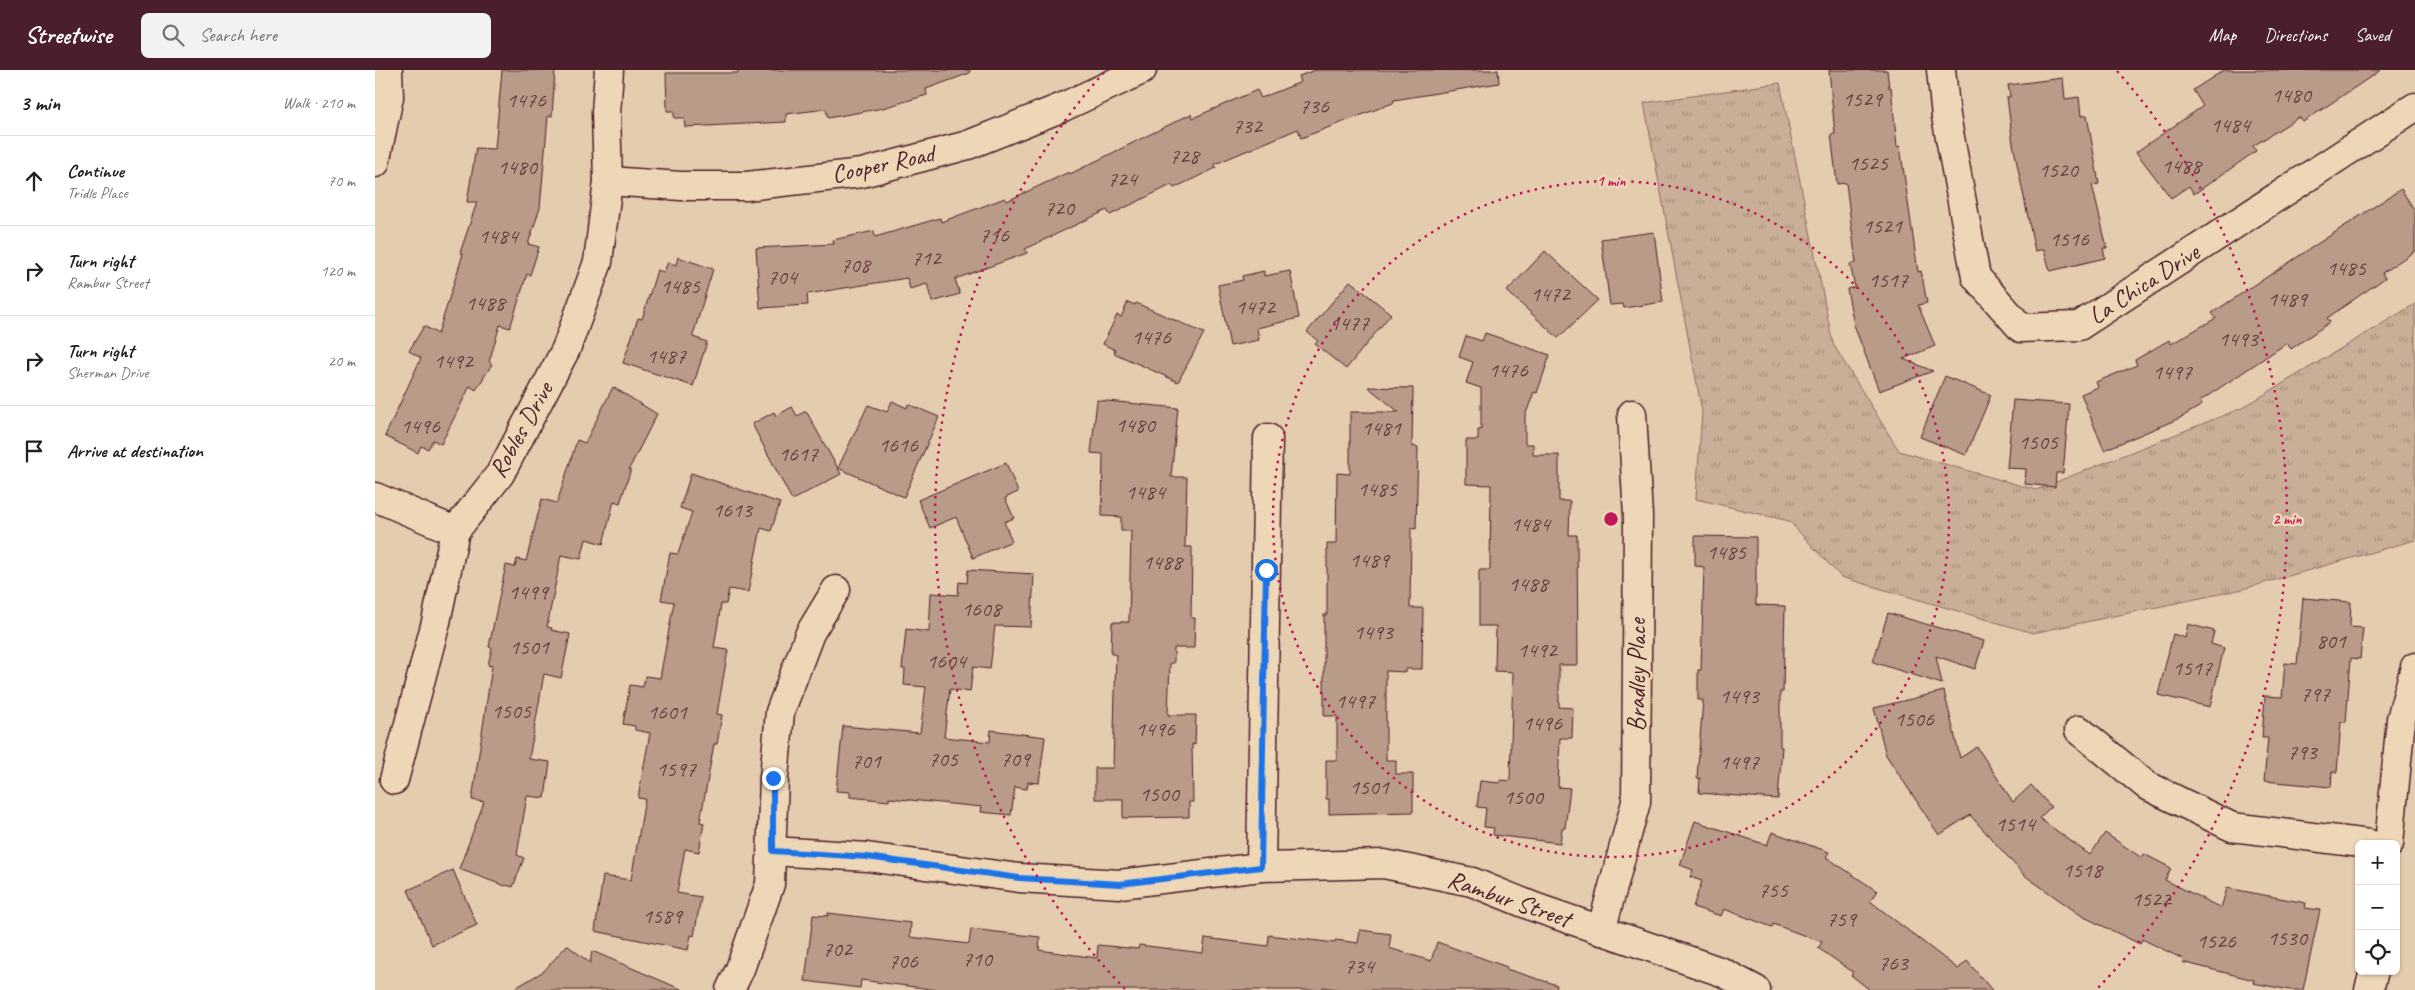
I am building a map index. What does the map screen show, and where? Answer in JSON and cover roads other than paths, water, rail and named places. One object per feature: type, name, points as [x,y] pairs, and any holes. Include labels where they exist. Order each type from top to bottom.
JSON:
[{"type":"street","points":[[375,163],[389,96],[388,70]]},
{"type":"street","name":"Robles Drive","points":[[394,780],[436,622],[455,531],[500,474],[566,349],[598,262],[608,181],[606,113],[609,70]]},
{"type":"street","name":"Cooper Road","points":[[608,181],[681,186],[747,186],[862,173],[968,145],[1004,132],[1142,70]]},
{"type":"street","name":"La Chica Drive","points":[[1941,70],[1946,116],[1976,277],[2021,328],[2079,326],[2415,107]]},
{"type":"street","name":"Bradley Place","points":[[1601,930],[1636,802],[1638,516],[1632,414]]},
{"type":"street","points":[[1261,867],[1268,438]]},
{"type":"street","points":[[375,497],[455,531]]},
{"type":"street","points":[[730,990],[740,969],[770,884],[773,851],[773,778],[780,712],[810,632],[836,590]]},
{"type":"street","points":[[2389,840],[2401,719],[2415,667]]},
{"type":"street","points":[[2079,730],[2146,785],[2232,827],[2355,842]]},
{"type":"street","name":"Rambur Street","points":[[773,851],[867,857],[1019,878],[1120,884],[1261,867],[1384,864],[1472,882],[1534,907],[1722,972],[1756,990]]},
{"type":"street","points":[[2369,990],[2373,975]]}]
